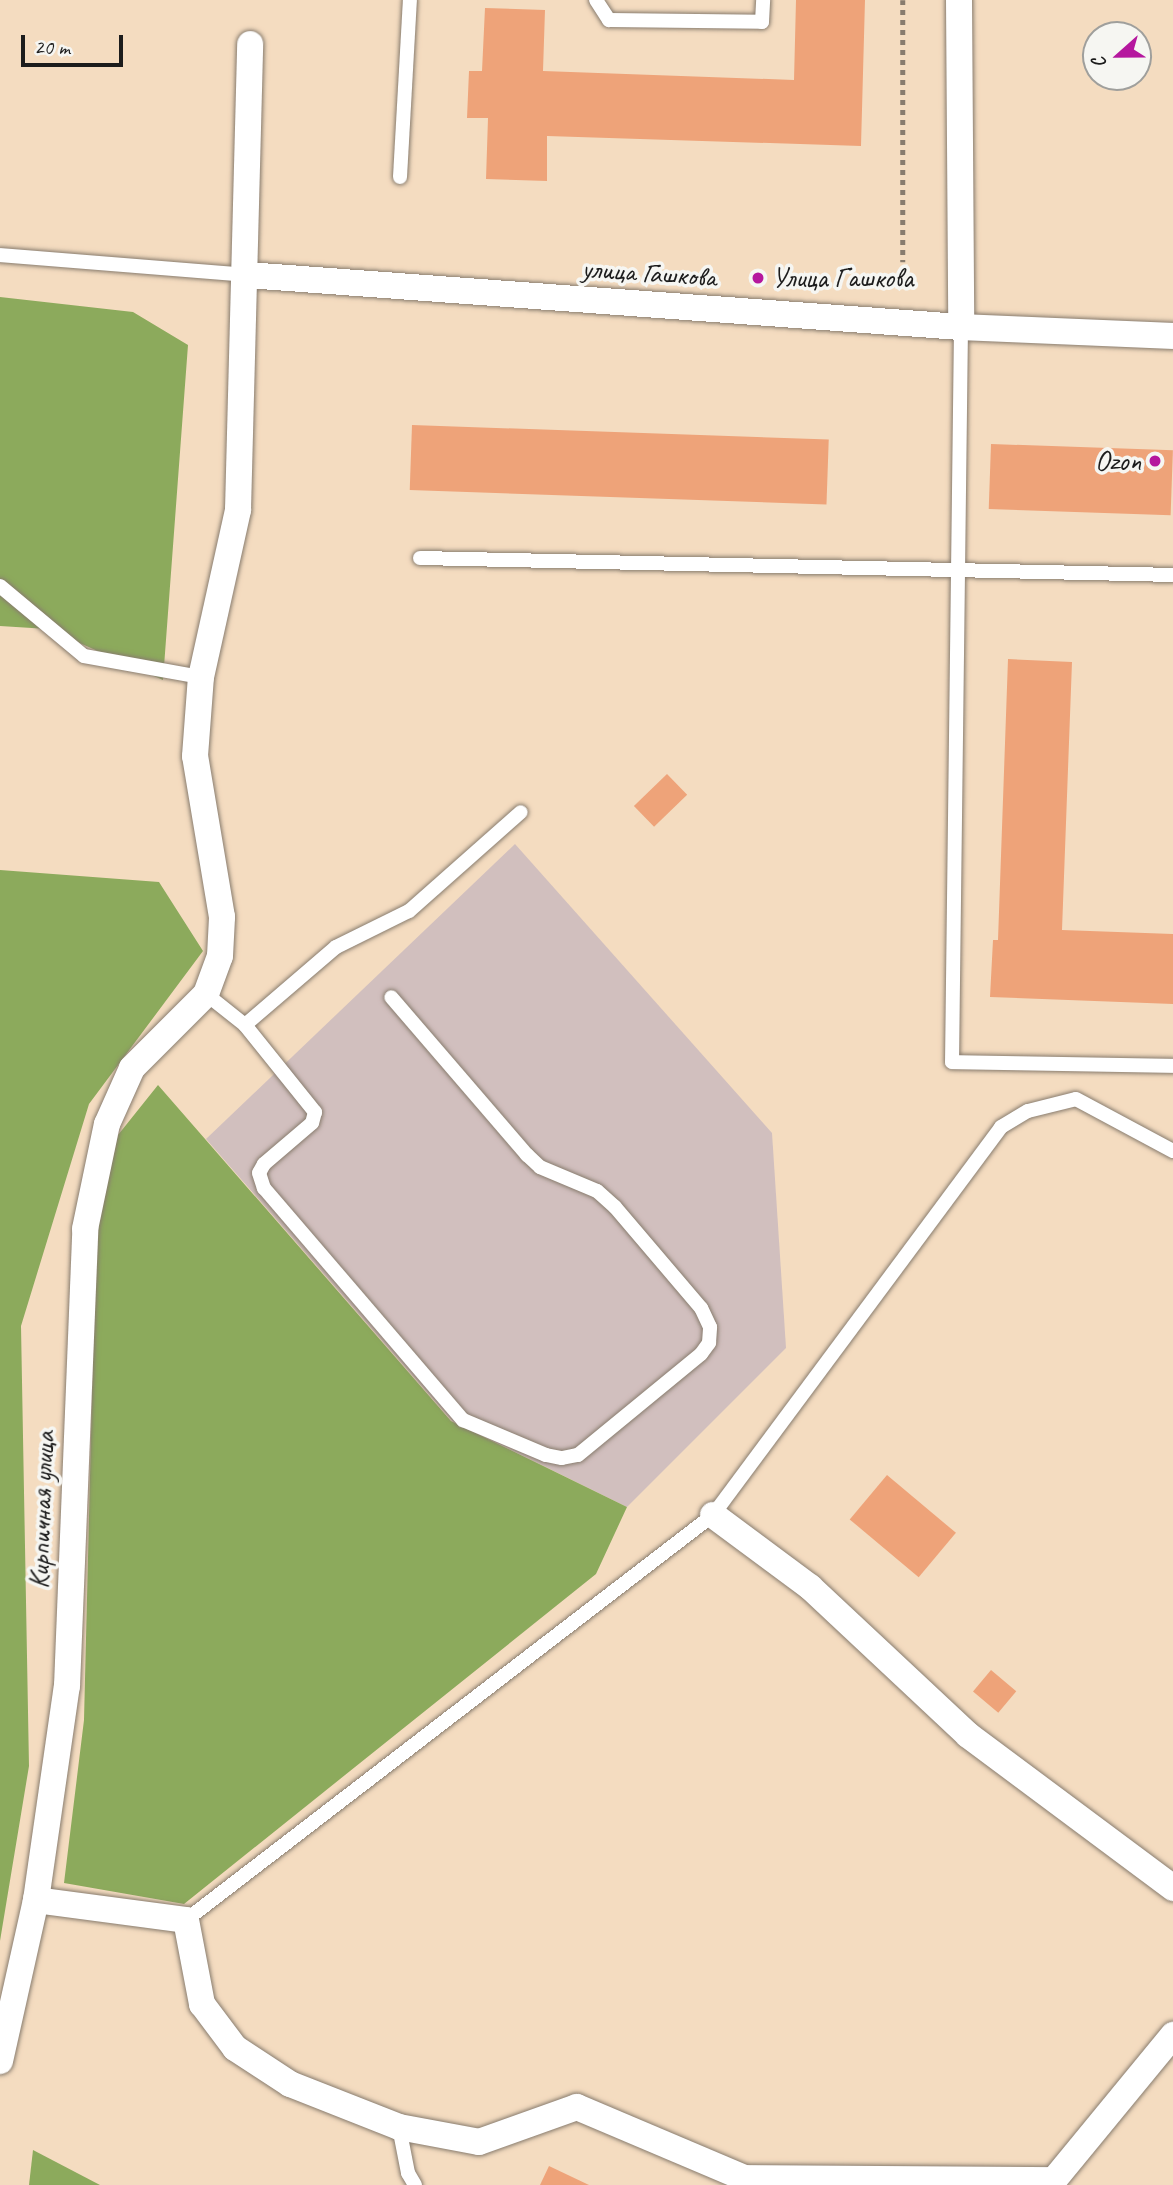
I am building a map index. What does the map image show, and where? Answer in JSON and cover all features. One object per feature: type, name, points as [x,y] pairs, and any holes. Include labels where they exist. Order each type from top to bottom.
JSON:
[{"type":"street","points":[[959,0],[961,327]]},
{"type":"street","points":[[206,994],[220,956],[222,917],[195,756],[201,677],[238,510],[247,275],[250,44]]},
{"type":"street","name":"улица Гашкова","points":[[247,275],[961,327],[1173,336]]},
{"type":"street","name":"Кирпичная улица","points":[[0,2061],[36,1900],[67,1686],[85,1229],[107,1124],[132,1068],[206,994]]},
{"type":"street","points":[[713,1515],[810,1587],[968,1735],[1173,1888]]},
{"type":"street","points":[[36,1900],[186,1920],[202,2004],[234,2048],[290,2084],[399,2127],[479,2142],[576,2107],[744,2178],[1054,2180],[1173,2035]]},
{"type":"lane","points":[[400,177],[410,0]]},
{"type":"lane","points":[[596,0],[609,20],[762,22],[763,0]]},
{"type":"lane","points":[[0,255],[247,275]]},
{"type":"lane","points":[[961,327],[952,1062],[1173,1066]]},
{"type":"lane","points":[[419,558],[1173,575]]},
{"type":"lane","points":[[0,586],[84,656],[201,677]]},
{"type":"lane","points":[[245,1025],[336,947],[409,911],[521,812]]},
{"type":"lane","points":[[206,994],[245,1025],[315,1112],[312,1123],[264,1164],[260,1172],[264,1188],[463,1420],[546,1455],[579,1455],[701,1354],[709,1343],[710,1326],[701,1308],[614,1207],[597,1191],[540,1167],[527,1155],[391,997]]},
{"type":"lane","points":[[186,1920],[713,1515],[1002,1127],[1028,1111],[1076,1099],[1173,1151]]},
{"type":"lane","points":[[399,2127],[408,2173],[415,2185]]},
{"type":"path","points":[[902,0],[903,262]]},
{"type":"shaded area","points":[[515,844],[772,1133],[786,1348],[627,1507],[452,1421],[206,1139]]},
{"type":"green space","points":[[0,297],[133,312],[188,345],[163,680],[48,629],[0,626]]},
{"type":"green space","points":[[0,870],[159,882],[203,951],[89,1104],[21,1326],[29,1766],[0,1941]]},
{"type":"green space","points":[[158,1085],[451,1421],[627,1507],[596,1574],[184,1904],[64,1883],[84,1720],[96,1232],[118,1135]]},
{"type":"green space","points":[[33,2150],[100,2185],[29,2185]]},
{"type":"building","points":[[796,0],[865,0],[861,146],[547,136],[547,181],[486,179],[488,118],[467,118],[469,71],[482,71],[485,8],[545,10],[543,71],[794,80]]},
{"type":"building","points":[[412,425],[829,440],[826,505],[410,490]]},
{"type":"building","points":[[991,444],[1173,450],[1171,515],[989,509]]},
{"type":"building","points":[[1008,659],[1072,662],[1062,930],[1173,934],[1173,1004],[990,997],[993,940],[998,940]]},
{"type":"building","points":[[667,774],[687,795],[654,827],[634,806]]},
{"type":"building","points":[[887,1475],[956,1533],[919,1577],[850,1519]]},
{"type":"building","points":[[991,1670],[1016,1691],[998,1713],[973,1691]]},
{"type":"building","points":[[549,2166],[589,2185],[540,2185]]},
{"type":"place","name":"Улица Гашкова","points":[[758,278]]},
{"type":"place","name":"Ozon","points":[[1155,461]]}]
